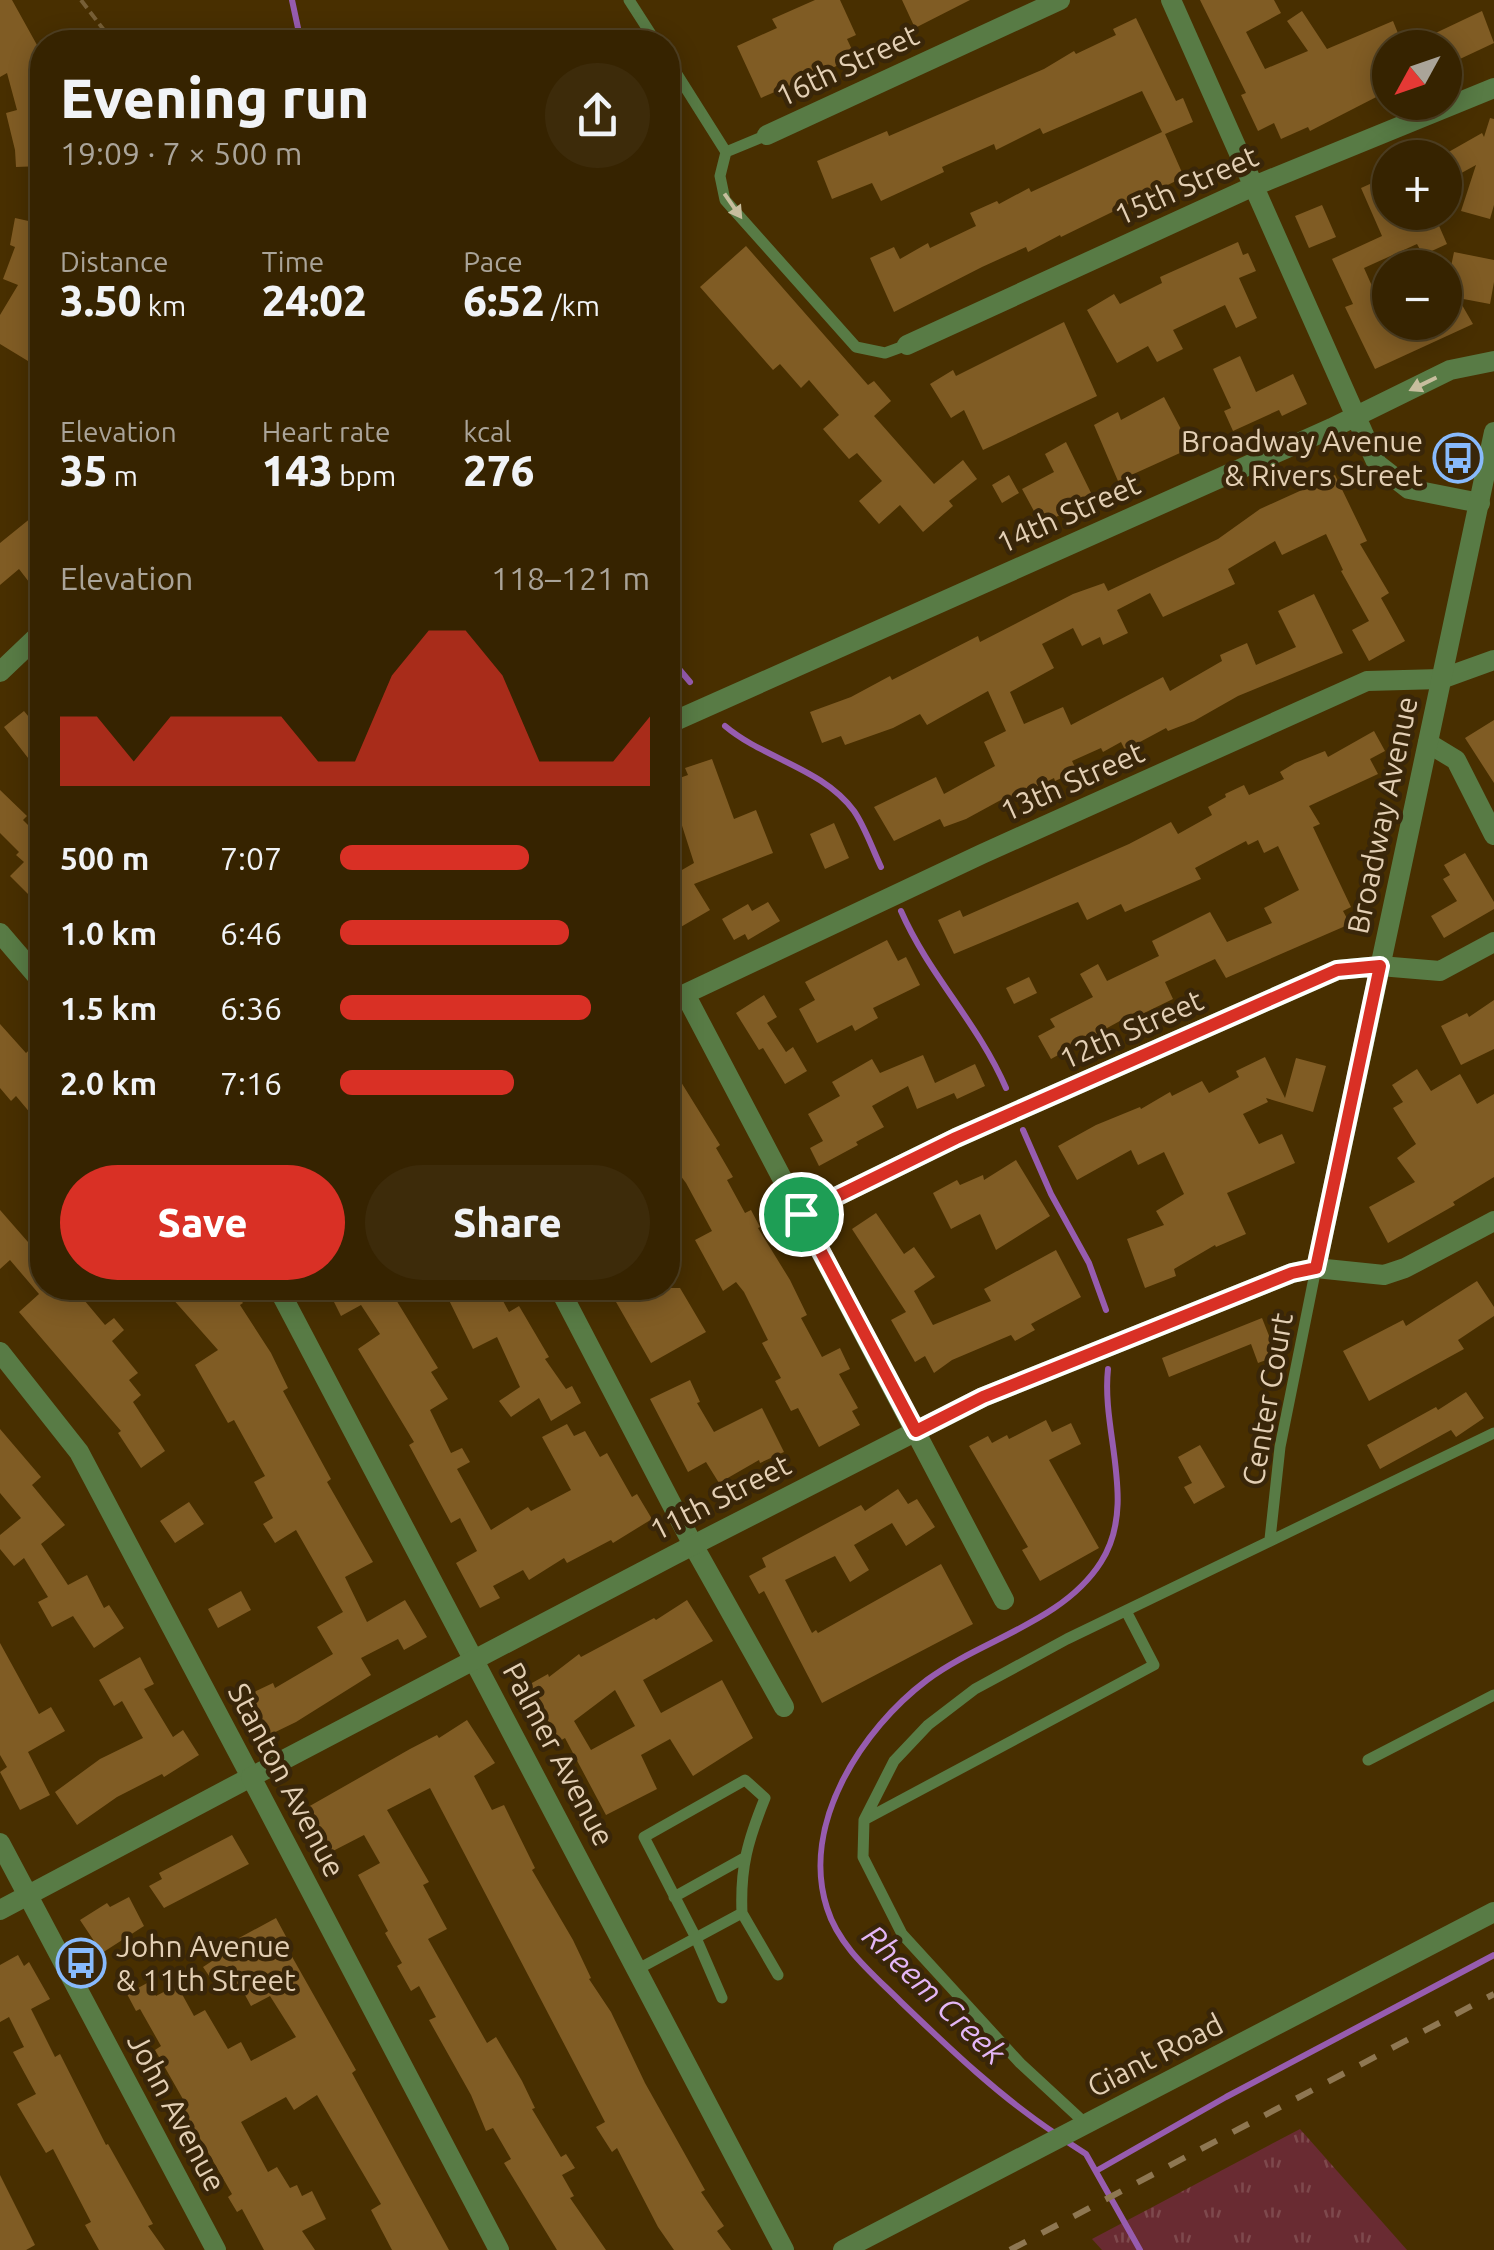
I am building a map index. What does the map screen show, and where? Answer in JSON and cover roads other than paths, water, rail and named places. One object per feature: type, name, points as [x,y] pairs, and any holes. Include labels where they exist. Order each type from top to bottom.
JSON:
[{"type":"street","name":"16th Street","points":[[767,135],[1060,0]]},
{"type":"street","points":[[1172,0],[1377,464],[1409,489],[1480,503]]},
{"type":"street","name":"15th Street","points":[[906,345],[1254,186],[1494,88]]},
{"type":"street","name":"14th Street","points":[[680,719],[1355,417],[1450,370],[1494,361]]},
{"type":"street","name":"Broadway Avenue","points":[[1316,1268],[1494,432]]},
{"type":"street","points":[[0,672],[30,643]]},
{"type":"street","name":"13th Street","points":[[801,1214],[685,994],[982,854],[1367,681],[1441,679],[1494,660]]},
{"type":"street","points":[[1428,743],[1456,760],[1494,835]]},
{"type":"street","points":[[0,933],[30,968]]},
{"type":"street","name":"12th Street","points":[[801,1214],[956,1138],[1337,970],[1380,966],[1440,971],[1494,942]]},
{"type":"street","points":[[801,1214],[1004,1600]]},
{"type":"street","name":"11th Street","points":[[0,1910],[474,1658],[983,1397],[1292,1273],[1316,1268],[1384,1275],[1494,1221]]},
{"type":"street","name":"Palmer Avenue","points":[[284,1300],[784,2250]]},
{"type":"street","points":[[565,1300],[693,1545],[784,1707]]},
{"type":"street","name":"Stanton Avenue","points":[[0,1352],[79,1452],[499,2250]]},
{"type":"street","name":"John Avenue","points":[[0,1843],[216,2250]]},
{"type":"street","name":"Giant Road","points":[[843,2250],[1494,1912]]},
{"type":"lane","points":[[629,0],[648,30]]},
{"type":"lane","points":[[680,79],[726,152],[720,176],[725,200],[856,346],[885,353],[906,345]]},
{"type":"lane","points":[[726,152],[767,135]]},
{"type":"lane","name":"Center Court","points":[[1270,1539],[1280,1447],[1316,1268]]},
{"type":"lane","points":[[1081,2127],[902,1934],[862,1857],[864,1820],[894,1761],[928,1724],[975,1689],[1270,1539],[1494,1434]]},
{"type":"lane","points":[[864,1820],[1154,1665],[1126,1611]]},
{"type":"lane","points":[[1368,1760],[1494,1695]]},
{"type":"lane","points":[[722,1998],[644,1837],[745,1780],[765,1798],[740,1875],[742,1914],[778,1975]]},
{"type":"lane","points":[[674,1897],[744,1858]]},
{"type":"lane","points":[[638,1969],[742,1914]]},
{"type":"waterway","name":"Rheem Creek","points":[[292,0],[298,30]]},
{"type":"waterway","name":"Rheem Creek","points":[[680,670],[690,682]]},
{"type":"waterway","name":"Rheem Creek","points":[[725,726],[841,796],[858,817],[881,867]]},
{"type":"waterway","name":"Rheem Creek","points":[[901,911],[1006,1088]]},
{"type":"waterway","name":"Rheem Creek","points":[[1023,1130],[1051,1194],[1089,1263],[1106,1310]]},
{"type":"waterway","name":"Rheem Creek","points":[[1056,2134],[957,2054],[848,1947],[827,1908],[821,1876],[822,1844],[842,1781],[880,1724],[903,1700],[949,1666],[1066,1600],[1101,1562],[1112,1540],[1118,1492],[1108,1369]]},
{"type":"waterway","points":[[1096,2171],[1226,2097],[1494,1955]]},
{"type":"waterway","name":"Rheem Creek","points":[[1066,2141],[1086,2154],[1140,2250]]},
{"type":"railway","points":[[1010,2250],[1494,1994]]},
{"type":"place","name":"Broadway Avenue & Rivers Street","points":[[1458,458]]},
{"type":"place","name":"John Avenue & 11th Street","points":[[81,1963]]}]
